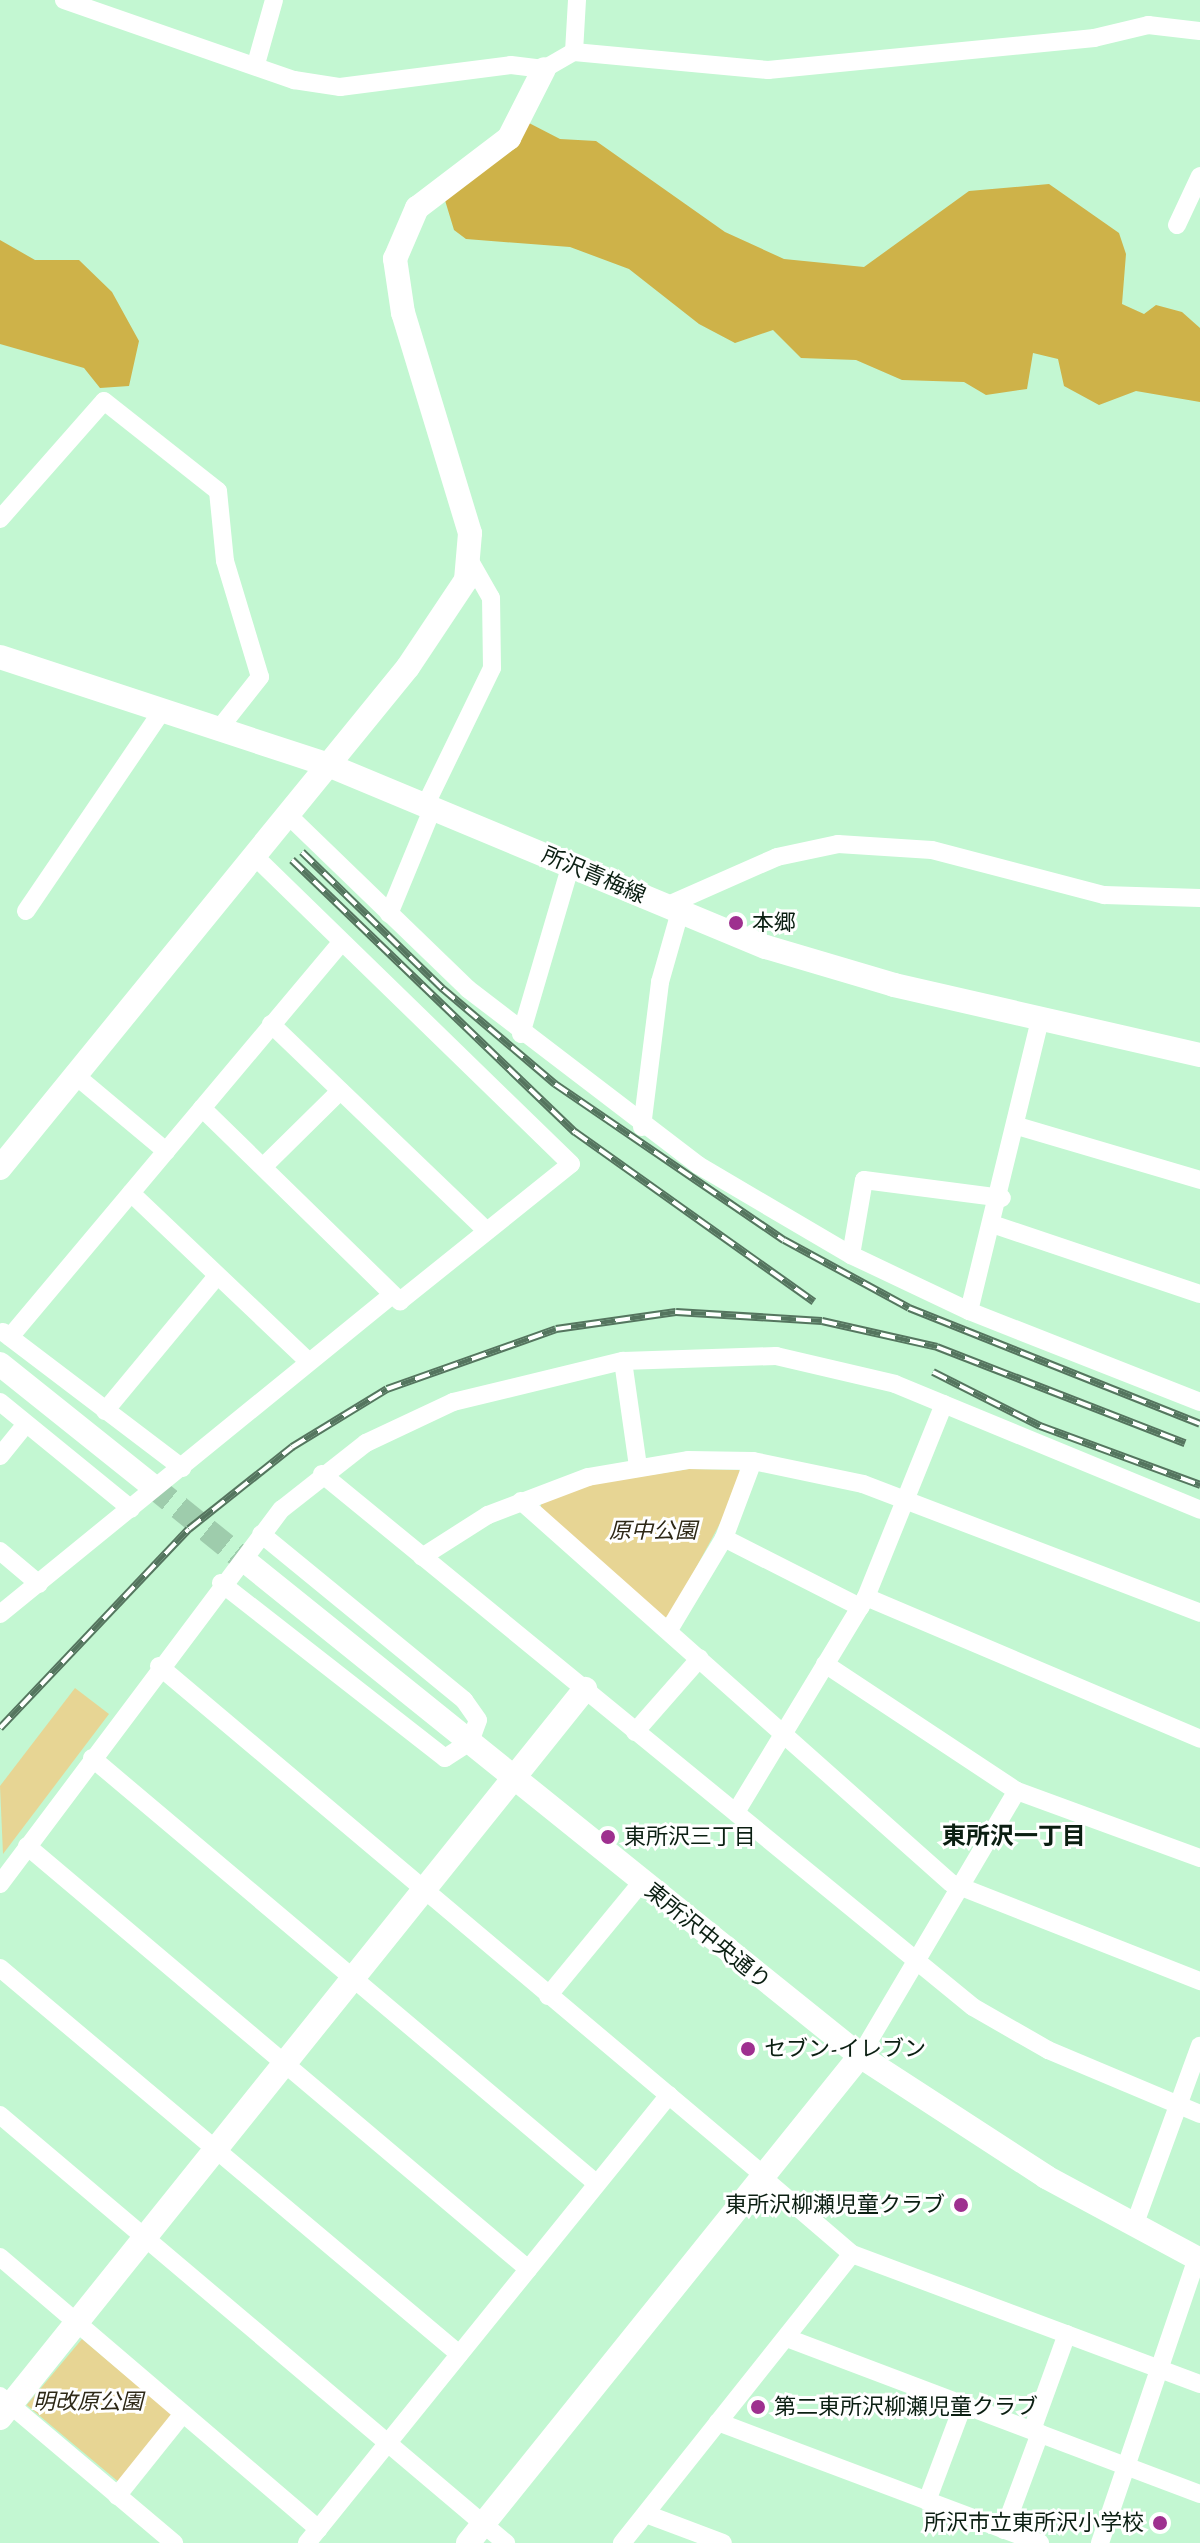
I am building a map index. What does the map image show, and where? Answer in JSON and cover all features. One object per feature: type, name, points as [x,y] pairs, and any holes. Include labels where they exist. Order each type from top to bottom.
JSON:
[{"type":"street","points":[[64,0],[256,64],[340,87],[511,65],[544,69]]},
{"type":"street","points":[[256,64],[274,0]]},
{"type":"street","points":[[574,52],[577,0]]},
{"type":"street","points":[[389,914],[430,806],[492,668],[493,607],[470,561],[454,463],[403,313],[395,259],[417,208],[509,138],[544,69],[574,52],[768,70],[1094,38],[1148,25],[1200,31]]},
{"type":"street","points":[[1177,225],[1200,176]]},
{"type":"street","points":[[0,519],[104,401],[218,491],[225,561],[260,677],[219,729]]},
{"type":"street","points":[[0,1168],[441,625],[470,561]]},
{"type":"street","name":"所沢青梅線","points":[[0,657],[328,765],[673,909],[816,963],[1200,1055]]},
{"type":"street","points":[[26,911],[162,711]]},
{"type":"street","points":[[288,815],[389,914],[521,1034],[642,1127],[851,1255],[969,1311],[1200,1402]]},
{"type":"street","points":[[642,1127],[660,982],[673,909],[777,857],[838,844],[932,850],[1104,895],[1200,898]]},
{"type":"street","points":[[202,1108],[400,1301],[571,1164],[340,944],[255,857]]},
{"type":"street","points":[[521,1034],[571,864]]},
{"type":"street","points":[[182,1468],[5,1333],[131,1193],[340,944]]},
{"type":"street","points":[[969,1311],[1002,1198],[1040,1019]]},
{"type":"street","points":[[271,1024],[487,1231]]},
{"type":"street","points":[[75,1075],[166,1151]]},
{"type":"street","points":[[264,1166],[340,1091]]},
{"type":"street","points":[[1017,1126],[1200,1180]]},
{"type":"street","points":[[851,1255],[864,1180],[1002,1198]]},
{"type":"street","points":[[131,1193],[308,1361]]},
{"type":"street","points":[[995,1225],[1200,1294]]},
{"type":"street","points":[[105,1411],[217,1276]]},
{"type":"street","points":[[0,1614],[392,1295]]},
{"type":"street","points":[[0,1884],[159,1666],[261,1534],[322,1474],[366,1443],[453,1402],[623,1361],[776,1356],[870,1376],[1200,1510]]},
{"type":"street","points":[[623,1361],[638,1466]]},
{"type":"street","points":[[0,1364],[151,1485]]},
{"type":"street","points":[[0,1402],[131,1509]]},
{"type":"street","points":[[736,1812],[863,1602],[944,1404]]},
{"type":"street","points":[[0,1456],[26,1424]]},
{"type":"street","points":[[669,1630],[724,1538],[753,1461]]},
{"type":"street","points":[[422,1557],[521,1501],[638,1466],[753,1461],[810,1468],[905,1500],[1200,1613]]},
{"type":"street","points":[[322,1474],[736,1812],[915,1963],[1015,2033],[1200,2114]]},
{"type":"street","points":[[521,1501],[958,1888],[1200,1981]]},
{"type":"street","points":[[221,1583],[445,1758],[470,1742],[478,1720],[464,1700],[261,1534]]},
{"type":"street","points":[[724,1538],[863,1602],[1200,1739]]},
{"type":"street","points":[[0,1551],[39,1584]]},
{"type":"street","name":"東所沢中央通り","points":[[249,1564],[641,1883],[860,2056],[1134,2226],[1199,2259]]},
{"type":"street","points":[[635,1732],[700,1658]]},
{"type":"street","points":[[825,1664],[1017,1791],[1200,1858]]},
{"type":"street","points":[[159,1666],[669,2095],[852,2254],[1200,2384]]},
{"type":"street","points":[[174,2543],[3,2406],[77,2322],[585,1689]]},
{"type":"street","points":[[92,1758],[596,2183]]},
{"type":"street","points":[[475,2534],[860,2056],[1017,1791]]},
{"type":"street","points":[[27,1846],[528,2269]]},
{"type":"street","points":[[548,1996],[641,1883]]},
{"type":"street","points":[[0,1968],[459,2354]]},
{"type":"street","points":[[1134,2226],[1200,2046]]},
{"type":"street","points":[[0,2257],[182,2415],[313,2536],[669,2095]]},
{"type":"street","points":[[0,2115],[388,2444],[475,2534],[506,2543]]},
{"type":"street","points":[[622,2543],[852,2254]]},
{"type":"street","points":[[1100,2543],[1199,2259]]},
{"type":"street","points":[[979,2543],[995,2527],[1036,2431],[1067,2334]]},
{"type":"street","points":[[787,2338],[1200,2494]]},
{"type":"street","points":[[927,2501],[963,2405]]},
{"type":"street","points":[[117,2496],[182,2415]]},
{"type":"street","points":[[718,2422],[1040,2543]]},
{"type":"street","points":[[646,2514],[719,2542]]},
{"type":"green space","name":"原中公園","points":[[689,1469],[739,1470],[745,1477],[670,1616],[662,1618],[541,1510],[541,1500],[586,1485]]},
{"type":"green space","points":[[75,1688],[109,1714],[3,1854],[0,1786]]},
{"type":"green space","name":"明改原公園","points":[[82,2339],[173,2415],[118,2481],[27,2405]]},
{"type":"shaded area","points":[[529,123],[560,139],[596,141],[725,232],[784,259],[864,267],[969,191],[1049,184],[1119,233],[1126,254],[1122,304],[1144,314],[1156,305],[1182,312],[1200,328],[1200,402],[1136,391],[1099,405],[1064,386],[1058,359],[1033,353],[1027,389],[986,395],[964,382],[902,380],[856,360],[801,358],[773,330],[735,343],[699,324],[629,269],[570,247],[466,239],[454,230],[444,197],[514,149]]},
{"type":"shaded area","points":[[0,240],[35,260],[79,260],[112,292],[139,341],[129,386],[100,388],[84,368],[0,344]]},
{"type":"tunnel","points":[[151,1485],[249,1564]]},
{"type":"railway","points":[[302,852],[443,989],[555,1084],[784,1240],[909,1308],[1200,1424]]},
{"type":"railway","points":[[292,860],[575,1132],[814,1302]]},
{"type":"railway","points":[[0,1728],[189,1529],[292,1447],[387,1389],[556,1329],[676,1312],[822,1321],[937,1347],[1185,1443]]},
{"type":"railway","points":[[933,1372],[1040,1426],[1200,1485]]},
{"type":"place","name":"本郷","points":[[736,923]]},
{"type":"place","name":"東所沢三丁目","points":[[608,1837]]},
{"type":"place","name":"セブン-イレブン","points":[[748,2049]]},
{"type":"place","name":"東所沢柳瀬児童クラブ","points":[[961,2205]]},
{"type":"place","name":"第二東所沢柳瀬児童クラブ","points":[[758,2407]]},
{"type":"place","name":"所沢市立東所沢小学校","points":[[1160,2523]]},
{"type":"district","name":"東所沢一丁目","points":[[1014,1836]]}]
